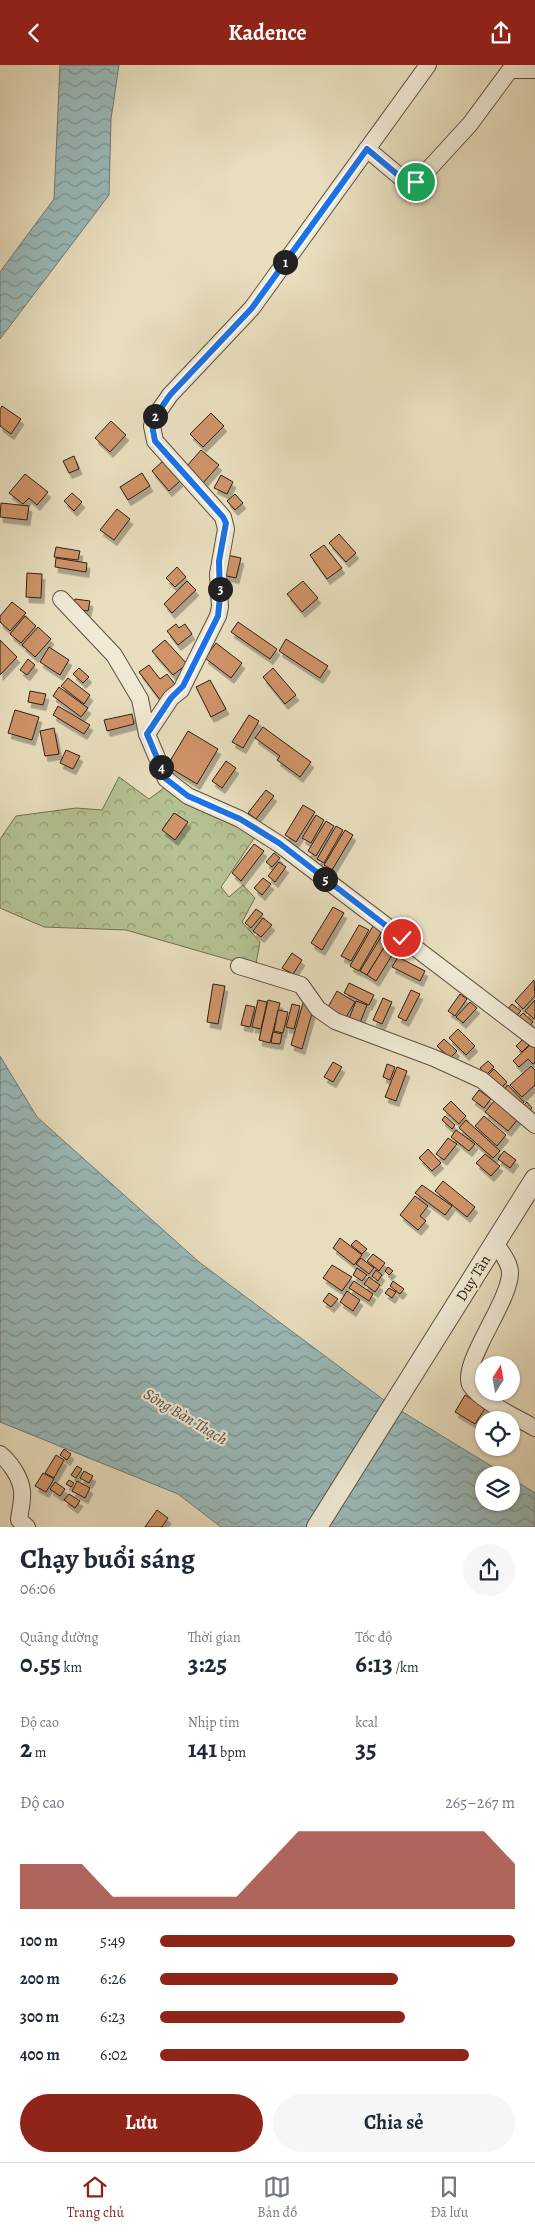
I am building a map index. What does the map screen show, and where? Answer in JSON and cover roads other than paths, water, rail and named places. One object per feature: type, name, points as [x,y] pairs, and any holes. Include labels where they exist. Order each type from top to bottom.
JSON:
[{"type":"street","points":[[147,734],[171,698],[183,686],[218,616],[220,597],[219,561],[226,529],[223,517],[155,441],[152,425],[154,418],[170,395],[252,308],[428,65]]},
{"type":"street","points":[[367,149],[404,180],[416,182],[470,124],[510,70],[535,70]]},
{"type":"street","points":[[61,599],[114,655],[140,699],[147,734],[166,779],[188,796],[240,819],[279,843],[535,1039]]},
{"type":"street","points":[[239,966],[301,985],[318,1009],[335,1021],[434,1058],[482,1081],[535,1125]]},
{"type":"street","name":"Duy Tân","points":[[318,1527],[535,1179]]},
{"type":"street","points":[[495,1242],[509,1266],[507,1291],[481,1343],[468,1377],[470,1385],[480,1395],[535,1428]]},
{"type":"street","points":[[0,1454],[15,1471],[20,1484],[22,1492],[19,1520],[27,1527]]},
{"type":"water","points":[[60,65],[119,65],[111,119],[109,195],[0,339],[0,272],[54,199]]},
{"type":"water","name":"Sông Bàn Thạch","points":[[0,1056],[37,1117],[199,1262],[388,1403],[491,1466],[475,1466],[475,1511],[520,1511],[520,1484],[535,1493],[535,1527],[221,1527],[178,1494],[0,1422]]}]
